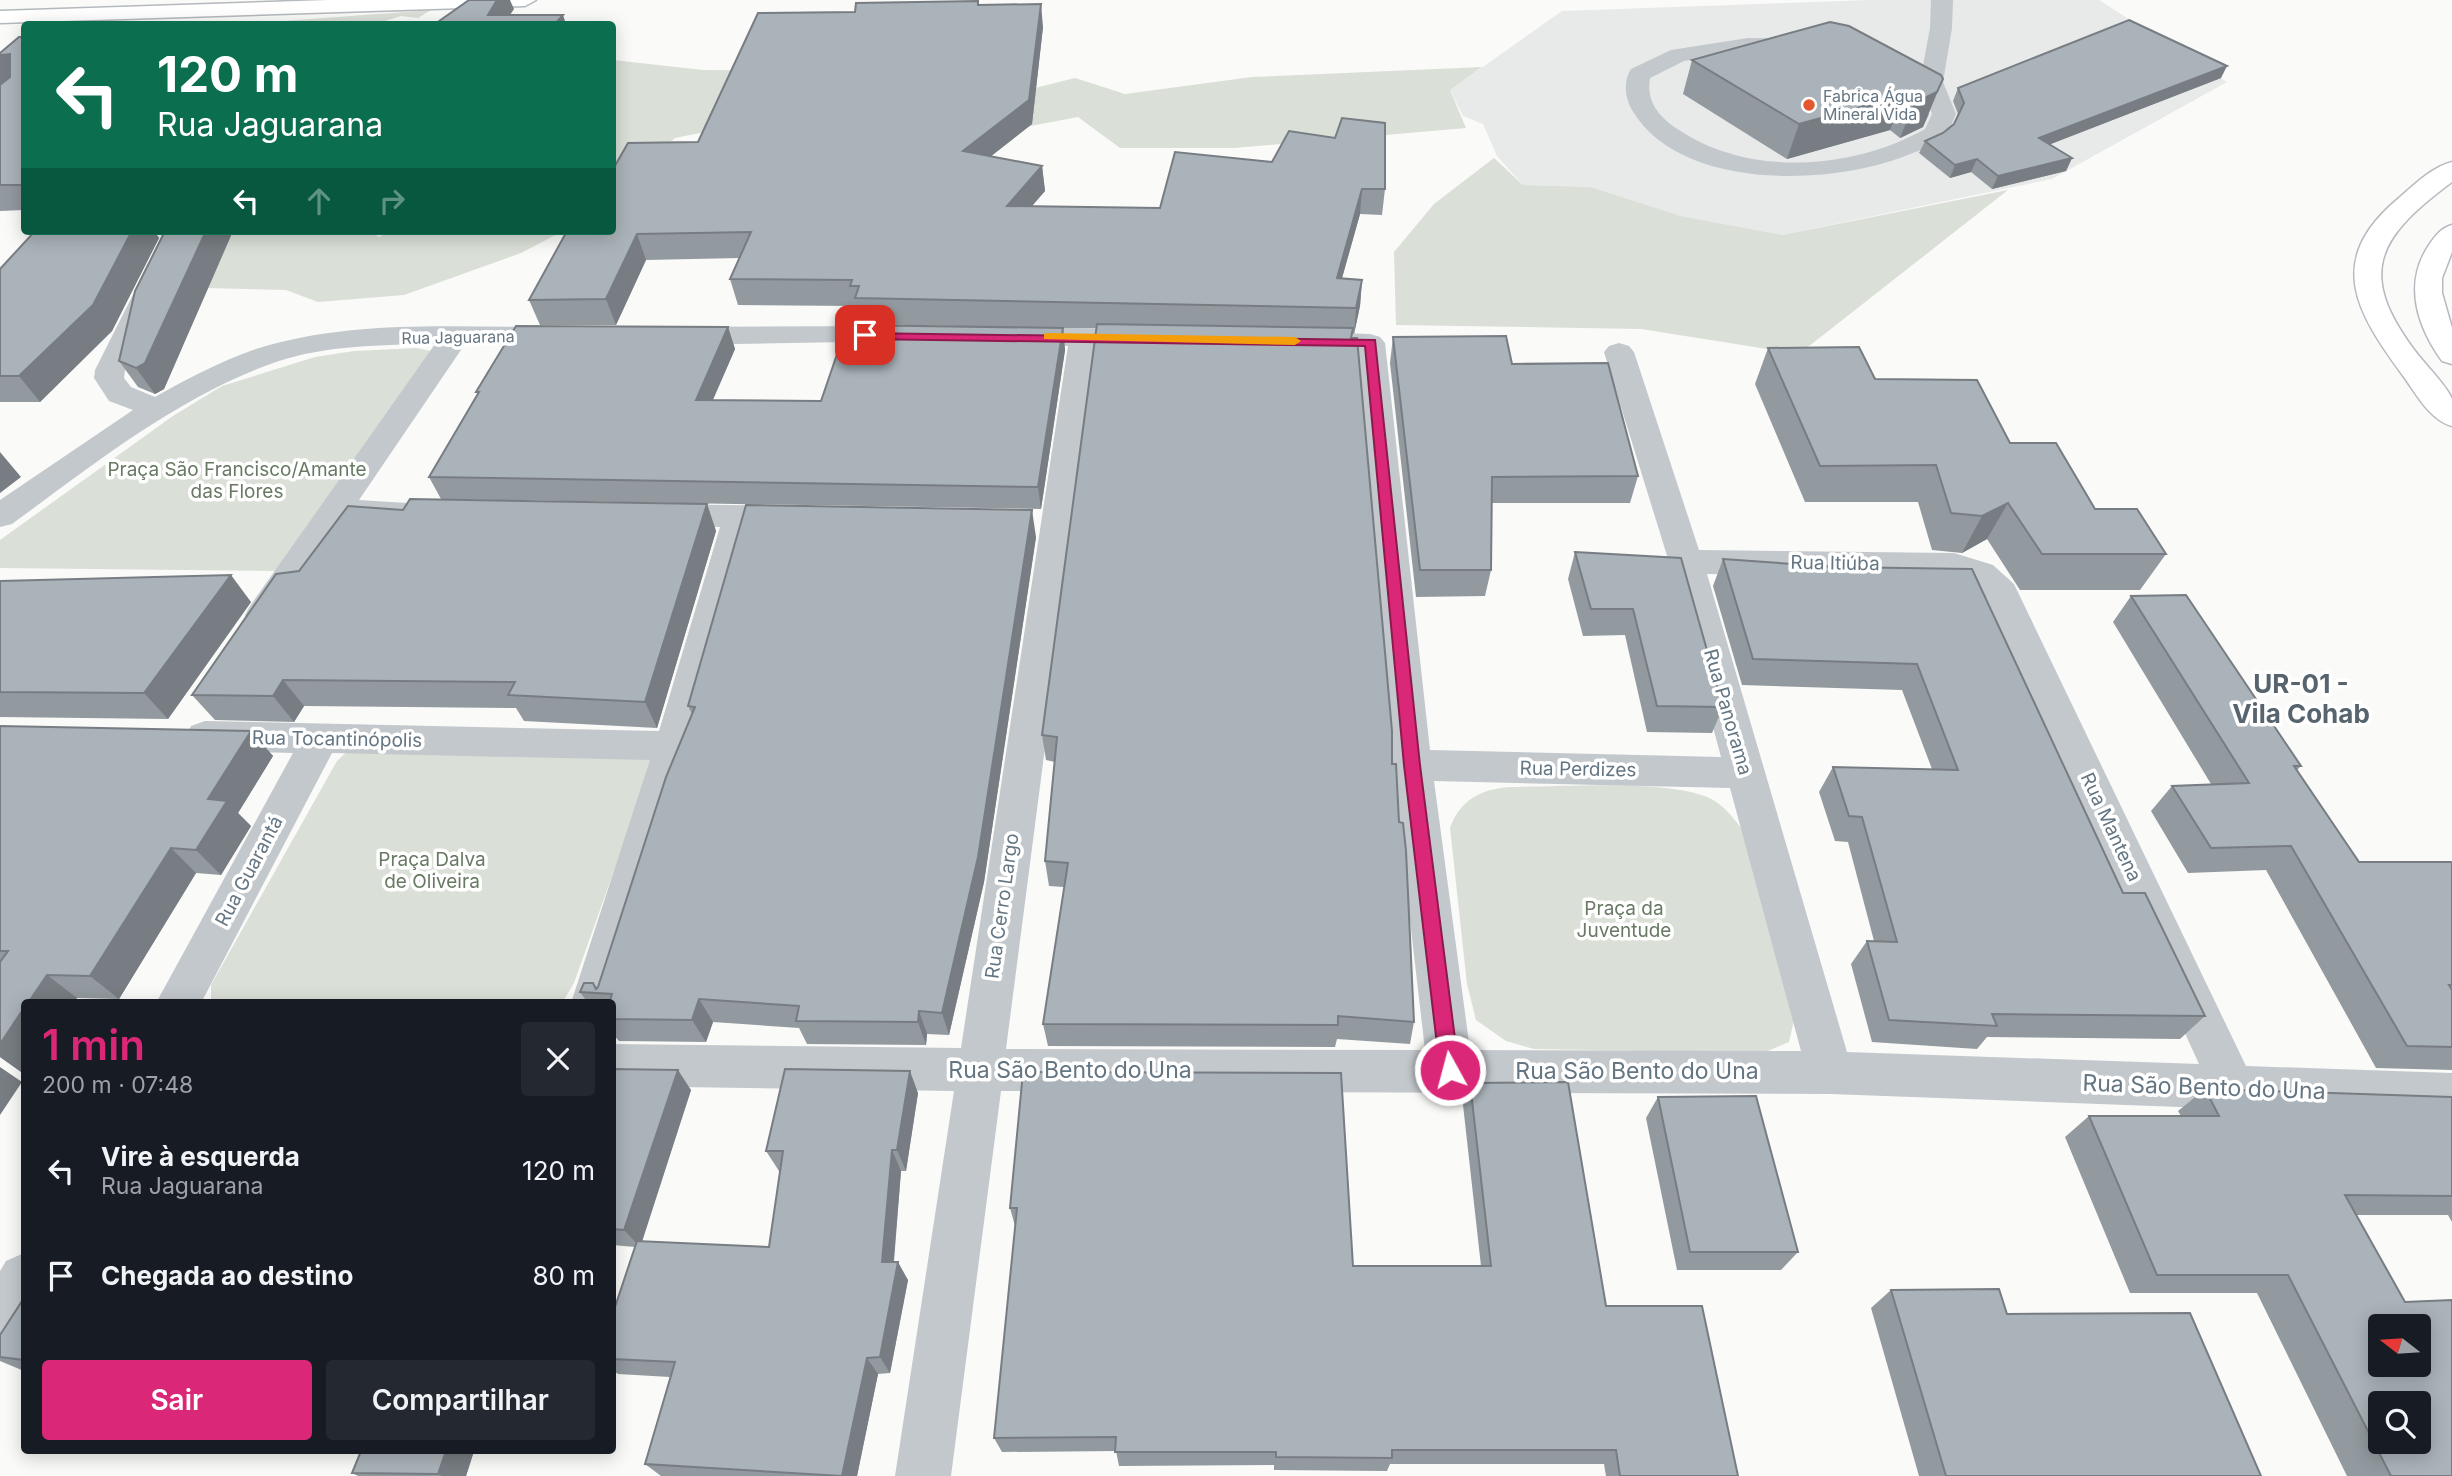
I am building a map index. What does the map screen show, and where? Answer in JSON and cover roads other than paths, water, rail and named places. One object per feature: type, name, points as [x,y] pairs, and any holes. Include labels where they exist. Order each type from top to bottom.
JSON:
[{"type":"main road","points":[[0,17],[525,0]]},
{"type":"main road","points":[[2452,170],[2392,215],[2377,235],[2366,259],[2366,285],[2380,321],[2452,416]]},
{"type":"main road","points":[[2452,233],[2437,251],[2426,297],[2441,337],[2452,355]]},
{"type":"street","points":[[1931,82],[1847,52],[1817,46],[1748,45],[1678,55],[1639,74],[1636,86],[1643,114],[1678,144],[1714,159],[1772,169],[1838,167],[1898,152],[1935,133],[1944,114],[1931,82],[1944,11],[1942,0]]},
{"type":"street","points":[[158,410],[120,394],[109,378],[110,370],[176,235]]},
{"type":"street","points":[[651,336],[919,335]]},
{"type":"street","name":"Rua Jaguarana","points":[[0,516],[158,410],[247,364],[301,346],[382,338],[586,336]]},
{"type":"street","points":[[988,336],[1181,339]]},
{"type":"street","points":[[243,646],[334,510],[456,337]]},
{"type":"street","name":"Rua Cerro Largo","points":[[923,1476],[979,1070],[1044,523],[1084,337]]},
{"type":"street","points":[[1276,341],[1370,343],[1412,765],[1450,1070]]},
{"type":"street","name":"Rua Panorama","points":[[1619,352],[1686,562],[1830,1073]]},
{"type":"street","points":[[334,510],[432,512]]},
{"type":"street","points":[[628,514],[823,518]]},
{"type":"street","points":[[594,999],[674,746],[740,516]]},
{"type":"street","name":"Rua Itiúba","points":[[1686,562],[1954,565],[1983,572]]},
{"type":"street","name":"Rua Mantena","points":[[1983,572],[2003,593],[2233,1088]]},
{"type":"street","name":"Rua Tocantinópolis","points":[[204,702],[174,735],[674,746]]},
{"type":"street","name":"Rua Guarantá","points":[[180,999],[321,738]]},
{"type":"street","name":"Rua Perdizes","points":[[1412,765],[1745,773]]},
{"type":"street","name":"Rua São Bento do Una","points":[[616,1065],[979,1070],[1830,1073],[2452,1095]]},
{"type":"street","points":[[0,1323],[21,1284]]},
{"type":"place","name":"Fabrica Água Mineral Vida","points":[[1809,105]]},
{"type":"district","name":"UR-01 - Vila Cohab","points":[[2301,698]]},
{"type":"park label","name":"Praça São Francisco/Amante das Flores","points":[[237,480]]},
{"type":"park label","name":"Praça Dalva de Oliveira","points":[[432,870]]},
{"type":"park label","name":"Praça da Juventude","points":[[1624,919]]}]
